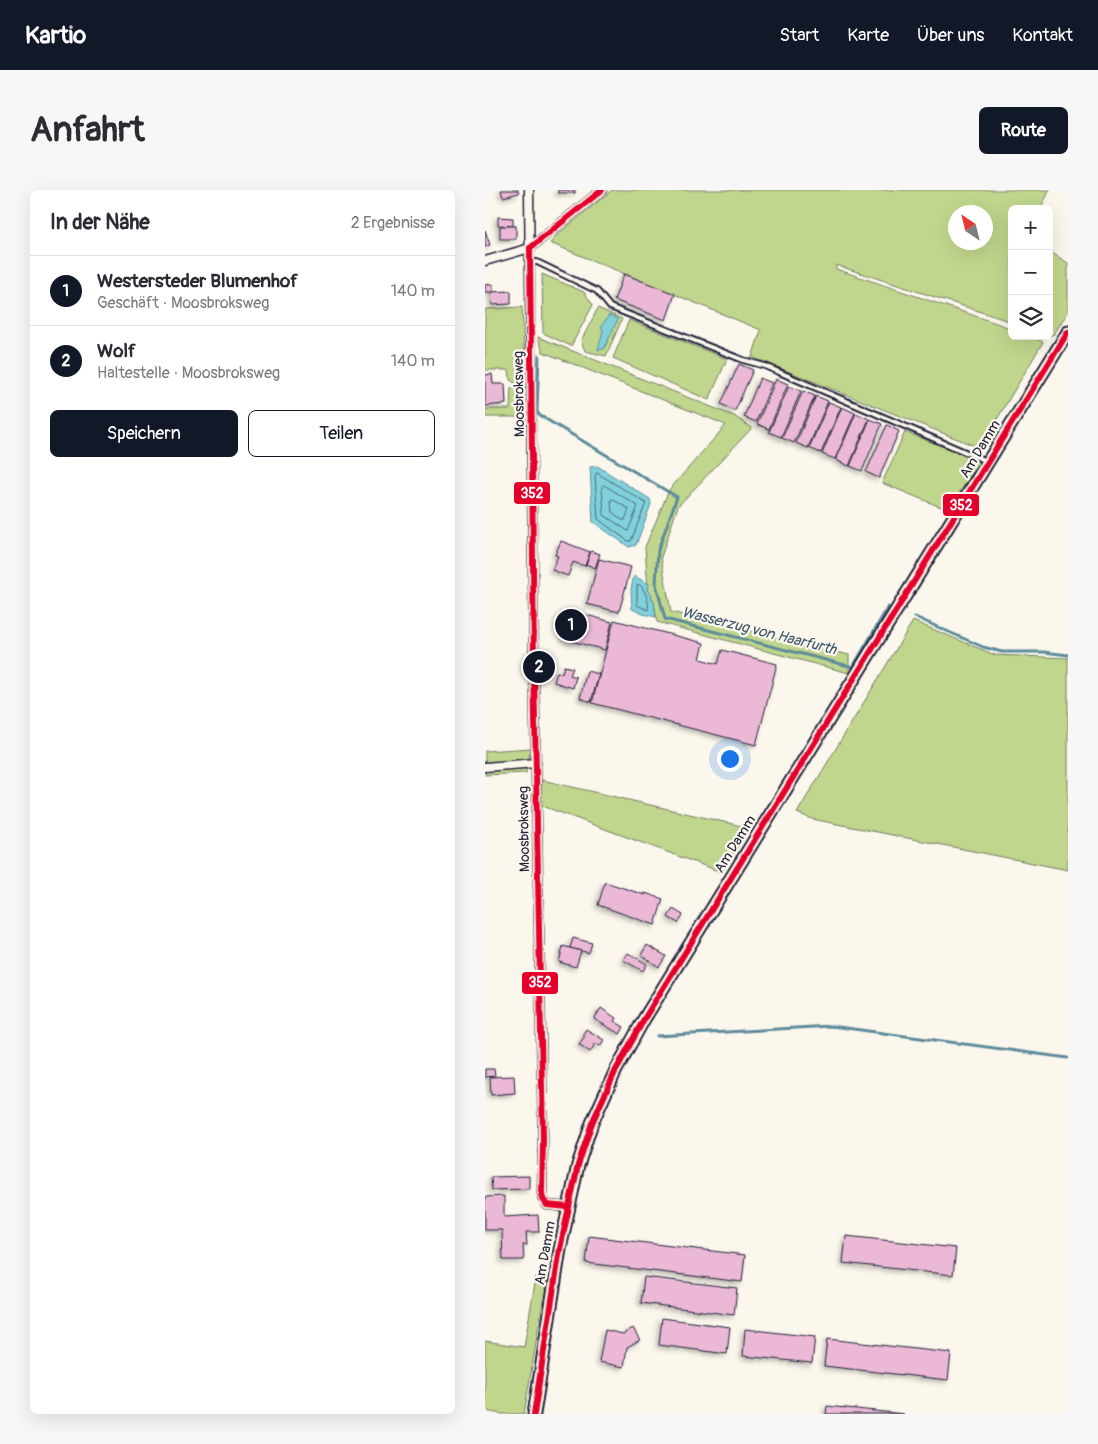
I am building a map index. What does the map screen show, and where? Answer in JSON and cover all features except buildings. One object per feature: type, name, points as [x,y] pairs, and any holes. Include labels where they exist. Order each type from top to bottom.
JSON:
[{"type":"main road","name":"Am Damm","points":[[534,1414],[568,1207],[578,1165],[592,1123],[616,1070],[639,1028],[1068,332]]},
{"type":"street","name":"Moosbroksweg","points":[[529,190],[543,1140],[542,1193],[547,1205],[568,1207]]},
{"type":"street","points":[[485,261],[529,248],[594,193],[602,190]]},
{"type":"street","points":[[485,767],[536,763]]},
{"type":"lane","points":[[530,262],[537,262],[597,291],[610,307],[743,360],[765,366],[989,462]]},
{"type":"green space","points":[[612,190],[1050,190],[1042,205],[1008,205],[1008,321],[836,265],[836,269],[1008,327],[1008,340],[1038,340],[1043,342],[980,448],[752,357],[761,330],[550,243],[557,235]]},
{"type":"green space","points":[[1053,254],[1068,263],[1068,312],[1054,334]]},
{"type":"green space","points":[[542,274],[584,292],[593,305],[571,346],[543,333]]},
{"type":"green space","points":[[522,307],[526,389],[510,380],[509,370],[485,370],[485,309]]},
{"type":"green space","points":[[598,308],[622,319],[606,356],[585,351],[581,341]]},
{"type":"green space","points":[[629,320],[727,359],[709,400],[613,358]]},
{"type":"green space","points":[[538,337],[734,416],[752,428],[678,506],[661,557],[671,612],[849,655],[849,673],[657,622],[654,602],[648,590],[645,547],[669,490],[726,425],[543,352]]},
{"type":"green space","points":[[511,387],[523,392],[526,417],[485,417],[485,409],[510,409]]},
{"type":"green space","points":[[905,432],[980,461],[948,510],[882,483]]},
{"type":"green space","points":[[913,621],[995,655],[1068,658],[1068,870],[812,819],[797,813]]},
{"type":"green space","points":[[531,748],[526,773],[485,775],[485,751]]},
{"type":"green space","points":[[542,780],[750,828],[721,872],[540,805]]},
{"type":"green space","points":[[536,1277],[547,1278],[524,1414],[502,1414],[485,1411],[485,1341],[524,1347]]},
{"type":"water","points":[[609,315],[618,319],[604,349],[598,350],[603,331],[601,327]]},
{"type":"water","points":[[597,466],[650,499],[651,504],[636,545],[629,547],[593,522],[590,467]]},
{"type":"water","points":[[634,576],[649,584],[648,590],[652,595],[651,598],[654,602],[656,617],[632,609],[631,589]]},
{"type":"waterway","name":"Wasserzug von Haarfurth","points":[[539,355],[537,411],[539,415],[677,497],[658,550],[656,584],[665,619],[853,667],[888,607]]},
{"type":"waterway","name":"Wasserzug von Haarfurth","points":[[915,617],[983,647],[1002,652],[1044,652],[1068,655]]},
{"type":"waterway","points":[[657,1036],[831,1026],[1068,1058]]},
{"type":"transit line","name":"352","points":[[530,248],[602,190]]},
{"type":"transit line","name":"352","points":[[530,248],[534,666],[543,1140],[542,1193],[547,1205],[568,1207]]},
{"type":"transit line","name":"352","points":[[534,1414],[560,1249],[578,1165],[592,1123],[616,1070],[644,1019],[1068,332]]},
{"type":"place","name":"Westersteder Blumenhof","points":[[571,625]]},
{"type":"place","name":"Wolf","points":[[539,667]]}]
